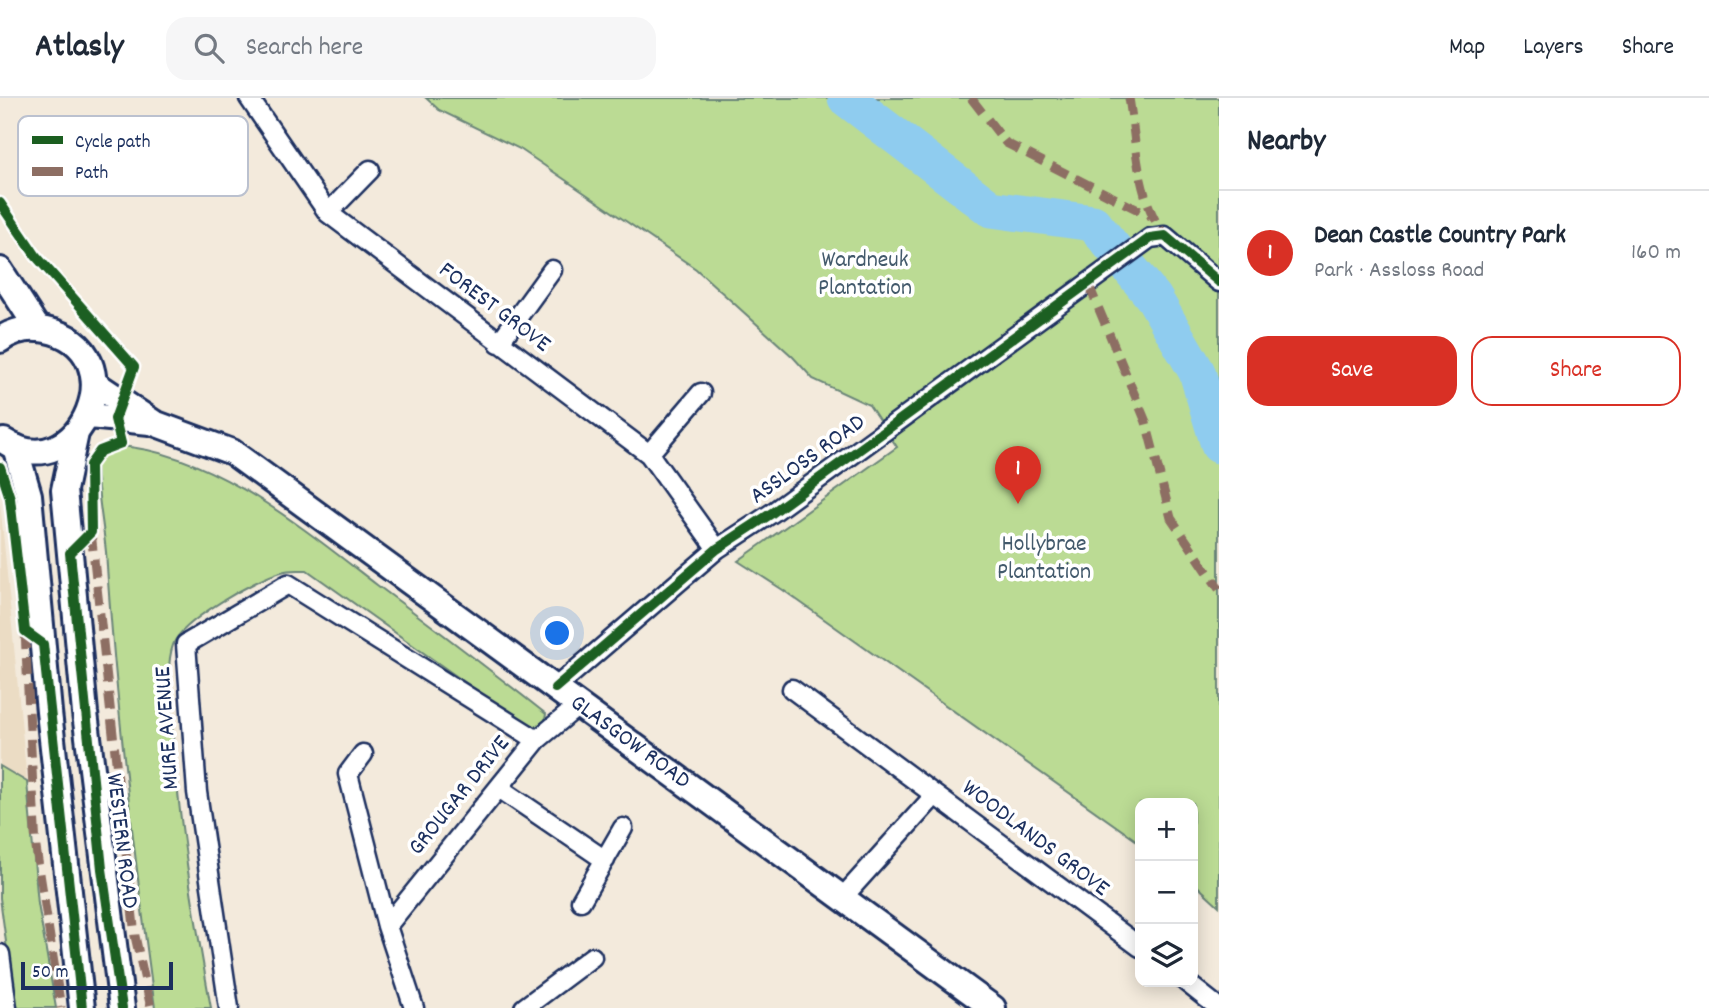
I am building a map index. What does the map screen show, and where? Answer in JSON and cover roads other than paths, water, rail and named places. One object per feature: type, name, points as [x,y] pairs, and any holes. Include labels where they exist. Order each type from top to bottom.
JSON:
[{"type":"main road","points":[[0,270],[38,329]]},
{"type":"main road","points":[[0,340],[22,330],[55,332],[82,352],[94,383]]},
{"type":"main road","name":"GLASGOW ROAD","points":[[94,383],[154,423],[232,452],[993,1008]]},
{"type":"main road","name":"WESTERN ROAD","points":[[94,383],[94,400],[82,425],[64,489],[85,713],[122,1008]]},
{"type":"main road","name":"GLASGOW ROAD","points":[[82,425],[154,423]]},
{"type":"main road","points":[[7,443],[41,450],[54,447],[82,425]]},
{"type":"main road","points":[[7,443],[29,495],[48,712],[82,1008]]},
{"type":"street","name":"FOREST GROVE","points":[[249,98],[328,213],[649,454],[717,549]]},
{"type":"street","points":[[328,213],[370,170]]},
{"type":"street","name":"ASSLOSS ROAD","points":[[555,688],[717,549],[772,513],[1150,238],[1166,236],[1219,282]]},
{"type":"street","points":[[499,343],[552,270]]},
{"type":"street","points":[[649,454],[701,393]]},
{"type":"street","name":"MURE AVENUE","points":[[229,1008],[197,792],[186,644],[288,584],[537,740]]},
{"type":"street","name":"WOODLANDS GROVE","points":[[792,689],[1135,943]]},
{"type":"street","name":"GROUGAR DRIVE","points":[[387,926],[537,740],[579,705]]},
{"type":"street","name":"GROUGAR DRIVE","points":[[363,754],[348,774],[387,926],[414,1008]]},
{"type":"street","points":[[499,788],[605,860]]},
{"type":"street","name":"WOODLANDS GROVE","points":[[843,897],[935,795]]},
{"type":"street","points":[[581,901],[623,828]]},
{"type":"street","points":[[0,954],[8,1008]]},
{"type":"street","points":[[524,1008],[592,957]]},
{"type":"street","points":[[1192,987],[1219,1008]]},
{"type":"waterway","points":[[846,98],[991,209],[1093,223],[1154,298],[1197,372],[1219,445]]},
{"type":"place","name":"Dean Castle Country Park","points":[[1018,504]]},
{"type":"park label","name":"Wardneuk Plantation","points":[[865,275]]},
{"type":"park label","name":"Hollybrae Plantation","points":[[1044,559]]}]
